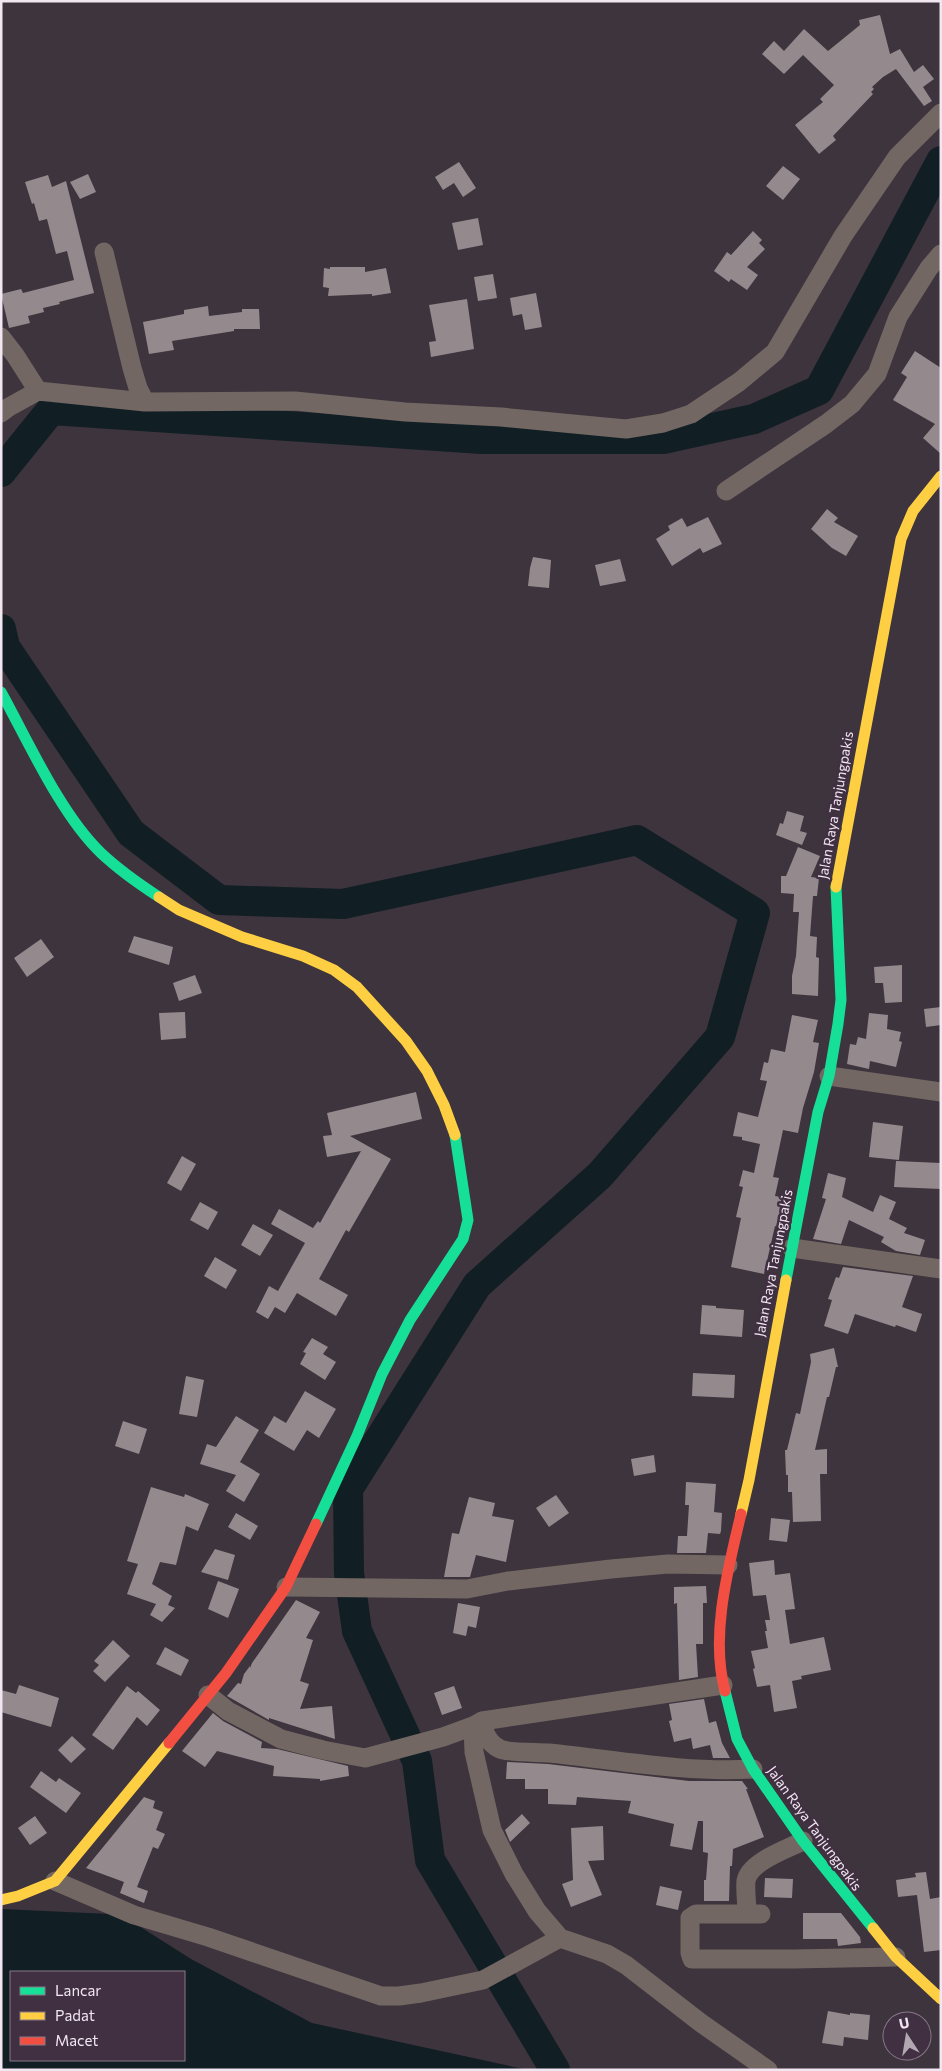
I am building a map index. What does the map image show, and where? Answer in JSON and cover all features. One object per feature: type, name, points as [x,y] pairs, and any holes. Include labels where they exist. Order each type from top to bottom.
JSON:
[{"type":"street","points":[[1,413],[8,407],[38,391],[145,402],[295,401],[405,412],[501,417],[626,429],[663,423],[691,414],[739,382],[775,352],[843,236],[897,157],[941,113]]},
{"type":"street","points":[[104,252],[132,368],[138,388],[145,402]]},
{"type":"street","points":[[726,490],[826,424],[852,404],[877,374],[898,317],[929,268],[941,254]]},
{"type":"street","points":[[1,337],[16,355],[38,391]]},
{"type":"street","name":"Jalan Raya Tanjungpakis","points":[[941,476],[913,511],[902,538],[846,822],[836,886],[841,1000],[829,1076],[818,1112],[749,1480],[724,1584],[719,1661],[737,1739],[753,1769],[803,1840],[896,1957],[941,1999]]},
{"type":"street","points":[[1,692],[60,799],[79,827],[101,853],[148,890],[179,910],[242,938],[303,956],[334,970],[357,987],[406,1041],[427,1071],[444,1105],[454,1136],[468,1220],[463,1239],[410,1320],[382,1374],[357,1436],[286,1587],[208,1695],[55,1881],[18,1896],[1,1900]]},
{"type":"street","points":[[829,1076],[941,1092]]},
{"type":"street","points":[[792,1248],[941,1269]]},
{"type":"street","points":[[286,1587],[322,1589],[467,1589],[508,1581],[611,1569],[668,1564],[728,1565]]},
{"type":"street","points":[[208,1695],[228,1711],[281,1738],[323,1750],[365,1758],[427,1741],[478,1724],[723,1685]]},
{"type":"street","points":[[478,1724],[483,1728],[489,1741],[500,1749],[547,1752],[684,1768],[753,1769]]},
{"type":"street","points":[[478,1724],[474,1752],[492,1830],[528,1897],[560,1938],[607,1954],[626,1966],[701,2023],[768,2070]]},
{"type":"street","points":[[803,1840],[755,1865],[748,1874],[746,1881],[754,1913],[701,1913],[690,1918],[690,1953],[692,1958],[794,1960],[896,1957]]},
{"type":"street","points":[[55,1881],[134,1915],[208,1937],[381,1996],[421,1993],[483,1980],[560,1938]]},
{"type":"shaded area","points":[[1,1909],[110,1914],[139,1926],[191,1959],[312,2023],[528,2070],[1,2070]]},
{"type":"building","points":[[880,15],[890,54],[900,49],[914,72],[923,65],[934,79],[923,87],[932,101],[924,106],[896,69],[872,87],[874,89],[871,92],[873,94],[833,136],[836,140],[819,154],[795,125],[823,102],[820,99],[834,85],[803,55],[784,74],[762,54],[774,41],[784,51],[804,29],[828,51],[860,25],[859,20]]},
{"type":"building","points":[[459,162],[476,188],[463,197],[454,183],[443,190],[435,177]]},
{"type":"building","points":[[783,166],[800,179],[783,200],[766,186]]},
{"type":"building","points":[[88,174],[96,192],[80,199],[70,182]]},
{"type":"building","points":[[48,175],[52,187],[66,181],[94,293],[43,308],[44,312],[28,316],[30,323],[9,328],[1,294],[21,289],[23,293],[74,280],[67,251],[56,254],[47,219],[39,221],[25,182]]},
{"type":"building","points":[[478,218],[483,245],[458,250],[452,223]]},
{"type":"building","points":[[753,231],[762,240],[759,243],[765,249],[747,267],[758,275],[747,290],[731,279],[729,282],[714,271],[727,252],[731,255]]},
{"type":"building","points":[[330,267],[365,267],[365,272],[386,268],[391,293],[372,296],[372,294],[328,296],[329,288],[323,287],[324,268],[330,269]]},
{"type":"building","points":[[493,274],[497,298],[478,301],[474,277]]},
{"type":"building","points":[[536,293],[542,327],[525,330],[522,314],[513,316],[510,298]]},
{"type":"building","points":[[467,299],[474,349],[431,357],[429,342],[436,341],[429,305]]},
{"type":"building","points":[[208,306],[209,316],[242,312],[242,309],[259,309],[260,329],[234,329],[234,331],[172,341],[174,350],[149,354],[143,322],[184,314],[184,310]]},
{"type":"building","points":[[915,351],[941,368],[941,454],[923,438],[935,424],[893,400],[907,377],[901,373]]},
{"type":"building","points":[[827,509],[838,518],[834,522],[858,536],[846,556],[832,548],[811,529]]},
{"type":"building","points":[[708,517],[722,544],[703,553],[700,548],[672,566],[656,539],[670,530],[668,526],[682,518],[687,527]]},
{"type":"building","points":[[533,557],[551,560],[549,588],[528,586]]},
{"type":"building","points":[[620,559],[626,581],[600,586],[595,565]]},
{"type":"building","points":[[787,811],[804,816],[800,831],[807,833],[802,845],[776,835],[780,823],[783,824]]},
{"type":"building","points":[[798,847],[820,856],[811,877],[819,878],[817,896],[813,896],[810,936],[817,937],[816,957],[819,958],[818,996],[792,994],[792,976],[796,956],[799,912],[793,912],[794,894],[781,893],[781,876],[786,876]]},
{"type":"building","points":[[134,936],[173,947],[169,965],[128,952]]},
{"type":"building","points":[[41,939],[54,957],[27,977],[14,958]]},
{"type":"building","points":[[902,965],[902,1002],[885,1003],[883,983],[875,983],[874,967]]},
{"type":"building","points":[[195,975],[202,993],[179,1001],[173,983]]},
{"type":"building","points":[[941,1007],[941,1025],[926,1027],[924,1009]]},
{"type":"building","points":[[185,1012],[186,1038],[161,1040],[159,1013]]},
{"type":"building","points":[[869,1013],[888,1015],[887,1029],[901,1032],[899,1041],[902,1042],[896,1067],[870,1061],[869,1069],[847,1064],[850,1044],[856,1045],[858,1037],[866,1039]]},
{"type":"building","points":[[792,1015],[818,1020],[813,1042],[819,1043],[814,1072],[803,1108],[798,1133],[783,1130],[773,1177],[779,1178],[775,1196],[786,1198],[780,1227],[775,1226],[764,1274],[731,1267],[741,1218],[736,1217],[743,1187],[739,1186],[743,1170],[754,1173],[760,1144],[742,1140],[742,1137],[733,1136],[738,1112],[758,1117],[767,1081],[760,1080],[764,1062],[768,1063],[771,1049],[785,1052]]},
{"type":"building","points":[[416,1092],[422,1119],[350,1136],[391,1159],[349,1232],[346,1230],[319,1279],[348,1295],[336,1316],[297,1293],[285,1313],[275,1307],[268,1319],[256,1312],[269,1286],[278,1291],[305,1243],[271,1224],[279,1209],[313,1228],[318,1221],[320,1223],[361,1151],[327,1157],[323,1136],[332,1135],[327,1113]]},
{"type":"building","points":[[873,1122],[903,1126],[899,1160],[869,1157]]},
{"type":"building","points":[[182,1156],[196,1164],[181,1191],[167,1183]]},
{"type":"building","points":[[896,1161],[941,1163],[941,1189],[894,1187]]},
{"type":"building","points":[[828,1173],[846,1178],[842,1197],[873,1212],[880,1195],[896,1202],[889,1219],[907,1228],[904,1233],[925,1240],[920,1255],[896,1251],[881,1242],[884,1237],[849,1220],[841,1244],[813,1239],[826,1199],[822,1198]]},
{"type":"building","points":[[200,1202],[218,1212],[208,1230],[190,1220]]},
{"type":"building","points":[[253,1224],[273,1235],[260,1256],[241,1245]]},
{"type":"building","points":[[215,1257],[237,1270],[226,1289],[204,1276]]},
{"type":"building","points":[[843,1267],[913,1276],[902,1307],[922,1314],[916,1332],[855,1314],[848,1334],[824,1326],[832,1300],[828,1299],[836,1277],[839,1278]]},
{"type":"building","points":[[702,1305],[744,1310],[742,1337],[700,1334]]},
{"type":"building","points":[[312,1338],[328,1347],[323,1354],[336,1362],[325,1380],[300,1364],[306,1353],[303,1352]]},
{"type":"building","points":[[834,1348],[838,1367],[836,1367],[829,1397],[827,1397],[815,1450],[827,1449],[827,1474],[820,1474],[821,1521],[793,1522],[792,1492],[788,1492],[785,1450],[787,1450],[796,1413],[800,1414],[811,1362],[810,1354]]},
{"type":"building","points":[[693,1373],[735,1375],[734,1398],[692,1396]]},
{"type":"building","points":[[186,1376],[204,1380],[197,1417],[179,1414]]},
{"type":"building","points":[[305,1391],[336,1409],[319,1438],[307,1430],[294,1451],[264,1433],[274,1416],[286,1423]]},
{"type":"building","points":[[236,1416],[259,1430],[240,1462],[260,1474],[244,1502],[226,1491],[236,1475],[200,1464],[207,1444],[216,1447]]},
{"type":"building","points":[[123,1421],[147,1429],[139,1454],[115,1446]]},
{"type":"building","points":[[654,1455],[656,1472],[634,1476],[631,1459]]},
{"type":"building","points":[[686,1482],[716,1484],[714,1512],[722,1513],[721,1531],[720,1534],[708,1533],[706,1553],[677,1553],[678,1536],[687,1536],[689,1505],[685,1505]]},
{"type":"building","points":[[151,1487],[184,1497],[185,1494],[209,1504],[198,1531],[186,1526],[176,1565],[160,1562],[152,1584],[172,1596],[168,1605],[175,1608],[162,1622],[150,1615],[156,1604],[127,1594],[138,1564],[127,1561]]},
{"type":"building","points":[[556,1495],[569,1513],[549,1527],[536,1508]]},
{"type":"building","points":[[469,1497],[495,1503],[492,1516],[514,1520],[506,1562],[476,1555],[470,1577],[444,1577],[452,1533],[459,1534]]},
{"type":"building","points":[[236,1513],[258,1526],[250,1540],[228,1527]]},
{"type":"building","points":[[771,1518],[790,1520],[787,1542],[769,1540]]},
{"type":"building","points":[[215,1549],[235,1555],[228,1580],[201,1572]]},
{"type":"building","points":[[774,1560],[775,1575],[790,1573],[795,1609],[785,1610],[790,1644],[824,1637],[831,1670],[801,1676],[802,1679],[792,1681],[797,1708],[774,1712],[770,1685],[757,1687],[753,1669],[755,1668],[751,1651],[768,1648],[765,1620],[770,1620],[766,1595],[753,1596],[749,1563]]},
{"type":"building","points":[[218,1581],[239,1589],[228,1618],[208,1609]]},
{"type":"building","points":[[706,1586],[707,1603],[703,1603],[703,1644],[696,1644],[698,1677],[679,1680],[677,1603],[674,1604],[674,1587]]},
{"type":"building","points":[[296,1600],[320,1612],[306,1638],[313,1640],[300,1681],[309,1684],[300,1709],[332,1706],[335,1739],[269,1718],[269,1720],[227,1696],[238,1683],[241,1684],[244,1674]]},
{"type":"building","points":[[458,1603],[480,1607],[476,1628],[468,1626],[466,1636],[453,1633]]},
{"type":"building","points":[[113,1640],[130,1656],[105,1682],[93,1671],[99,1665],[94,1661]]},
{"type":"building","points":[[165,1647],[189,1660],[181,1676],[156,1664]]},
{"type":"building","points":[[19,1685],[59,1698],[51,1727],[1,1712],[1,1690],[16,1694]]},
{"type":"building","points":[[127,1686],[136,1693],[138,1691],[160,1710],[147,1726],[137,1717],[113,1750],[92,1735]]},
{"type":"building","points":[[454,1686],[462,1708],[442,1715],[434,1693]]},
{"type":"building","points":[[704,1699],[709,1723],[716,1721],[722,1743],[730,1758],[713,1758],[710,1745],[693,1749],[691,1738],[674,1742],[669,1721],[672,1720],[669,1704]]},
{"type":"building","points":[[213,1713],[223,1721],[262,1742],[261,1748],[277,1749],[348,1766],[349,1776],[320,1781],[320,1779],[273,1776],[274,1766],[217,1751],[205,1767],[182,1751]]},
{"type":"building","points":[[72,1736],[86,1749],[71,1763],[58,1750]]},
{"type":"building","points":[[507,1762],[548,1764],[689,1781],[742,1781],[748,1789],[746,1789],[764,1837],[733,1849],[732,1866],[730,1866],[729,1901],[704,1901],[704,1880],[706,1880],[708,1853],[703,1852],[703,1821],[698,1821],[692,1850],[670,1846],[674,1824],[628,1813],[631,1801],[577,1797],[576,1805],[548,1804],[548,1789],[525,1789],[525,1779],[506,1779]]},
{"type":"building","points":[[41,1771],[56,1782],[59,1778],[81,1793],[66,1813],[30,1787]]},
{"type":"building","points":[[144,1797],[155,1801],[153,1808],[163,1812],[156,1830],[165,1834],[158,1849],[153,1847],[137,1887],[148,1891],[144,1903],[120,1893],[124,1882],[86,1868]]},
{"type":"building","points":[[522,1814],[530,1823],[510,1842],[505,1830]]},
{"type":"building","points":[[35,1816],[47,1833],[30,1845],[18,1828]]},
{"type":"building","points":[[603,1826],[604,1860],[588,1861],[602,1895],[571,1907],[562,1884],[573,1880],[571,1828]]},
{"type":"building","points":[[926,1872],[930,1899],[941,1897],[941,1950],[924,1952],[917,1895],[898,1897],[896,1880],[916,1877],[915,1873]]},
{"type":"building","points":[[765,1878],[793,1879],[792,1898],[764,1897]]},
{"type":"building","points":[[660,1886],[682,1891],[678,1910],[656,1905]]},
{"type":"building","points":[[803,1913],[841,1913],[860,1937],[861,1943],[838,1946],[837,1939],[803,1939]]},
{"type":"building","points":[[828,2011],[850,2015],[850,2013],[870,2015],[868,2040],[844,2037],[843,2046],[822,2043]]},
{"type":"waterway","points":[[1,472],[51,410],[482,439],[663,439],[754,419],[819,390],[941,161]]},
{"type":"waterway","points":[[1,629],[5,647],[131,833],[219,900],[343,904],[637,840],[755,913],[720,1037],[600,1175],[477,1285],[348,1489],[349,1573],[357,1631],[417,1761],[430,1860],[555,2070]]},
{"type":"traffic: fast","points":[[1,692],[46,777],[72,819],[86,837],[114,865],[159,897]]},
{"type":"traffic: fast","points":[[786,1280],[818,1112],[829,1076],[838,1024],[841,1000],[836,887]]},
{"type":"traffic: fast","points":[[316,1524],[357,1436],[382,1374],[410,1320],[463,1239],[468,1220],[455,1135]]},
{"type":"traffic: fast","points":[[725,1691],[737,1739],[753,1769],[803,1841],[873,1928]]},
{"type":"traffic: slow","points":[[836,887],[901,539],[913,511],[941,476]]},
{"type":"traffic: slow","points":[[159,897],[179,910],[242,937],[303,956],[334,970],[357,987],[406,1041],[427,1071],[444,1105],[455,1135]]},
{"type":"traffic: slow","points":[[741,1514],[786,1280]]},
{"type":"traffic: slow","points":[[1,1900],[18,1896],[55,1881],[169,1743]]},
{"type":"traffic: slow","points":[[873,1928],[896,1957],[941,1999]]},
{"type":"traffic: jam","points":[[725,1691],[719,1648],[722,1602],[741,1514]]},
{"type":"traffic: jam","points":[[169,1743],[226,1673],[286,1587],[316,1524]]}]
